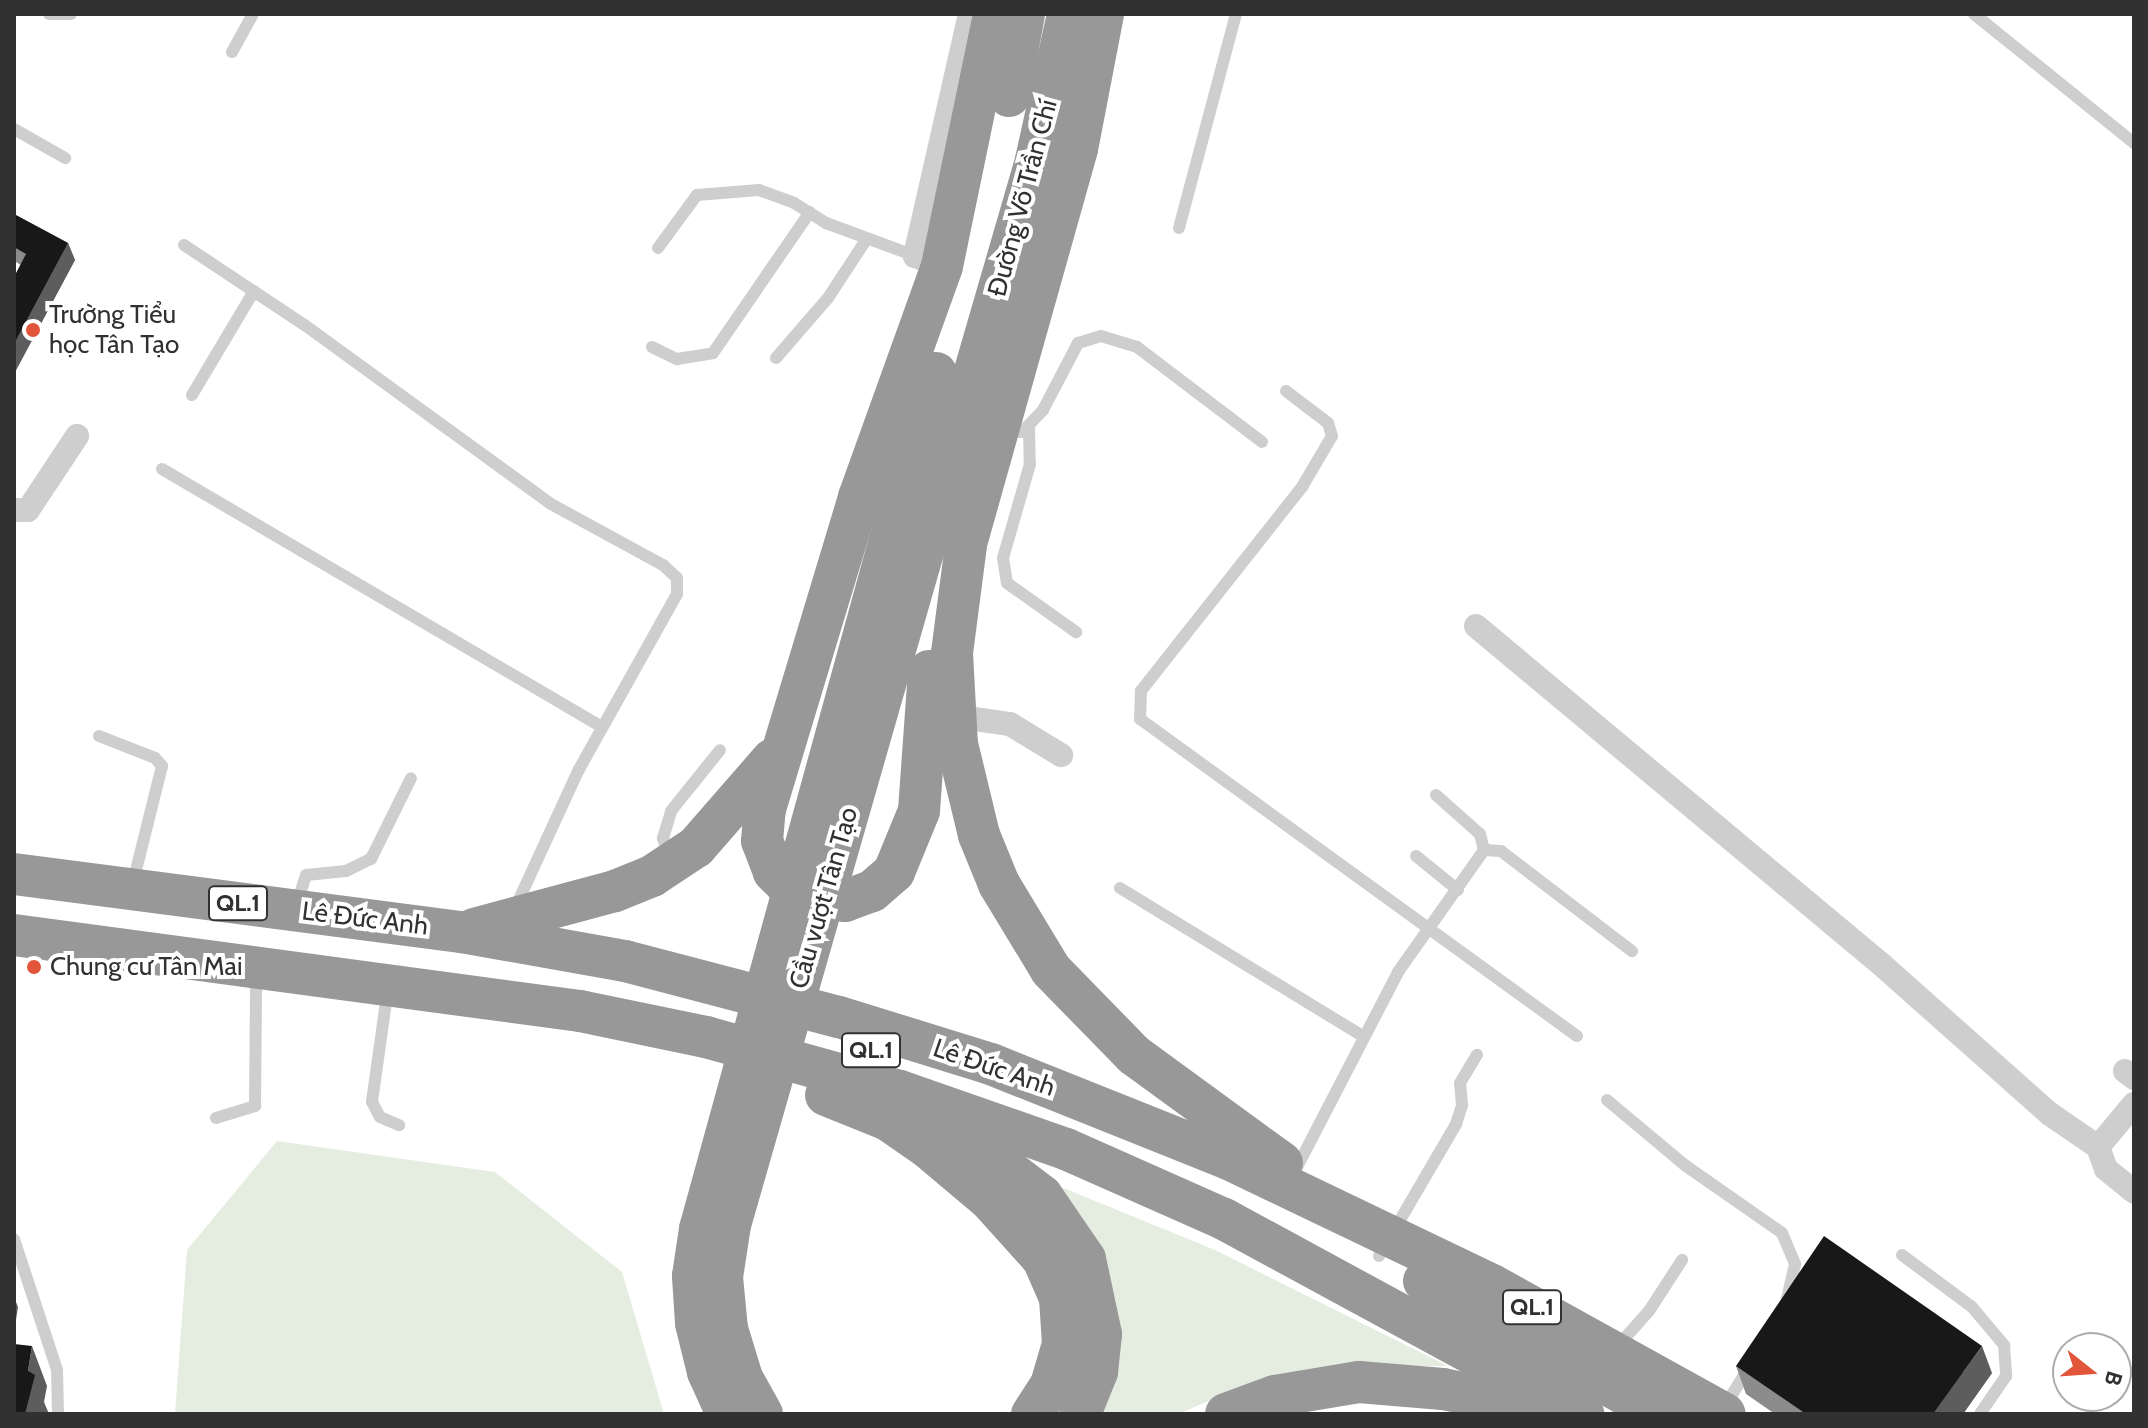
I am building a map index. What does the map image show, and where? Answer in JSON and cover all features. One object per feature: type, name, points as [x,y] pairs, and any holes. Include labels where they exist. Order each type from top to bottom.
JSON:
[{"type":"highway","points":[[994,14],[928,261],[765,809],[762,841],[774,872],[812,897],[845,901],[872,891],[894,872],[912,836],[922,784],[930,664],[966,545],[1014,428],[1077,149],[1103,14]]},
{"type":"highway","name":"Đường Võ Trần Chí","points":[[954,377],[988,185],[1024,14]]},
{"type":"highway","name":"Đường Võ Trần Chí","points":[[954,377],[1036,160],[1068,14]]},
{"type":"highway","points":[[727,1414],[704,1360],[696,1323],[693,1276],[700,1229],[954,377]]},
{"type":"highway","name":"Cầu vượt Tân Tạo","points":[[762,1414],[742,1378],[727,1329],[722,1277],[727,1238],[954,377]]},
{"type":"highway","points":[[966,545],[952,653],[956,734],[979,835],[1025,930],[1051,970],[1134,1055],[1287,1186],[1335,1210],[1405,1257]]},
{"type":"highway","points":[[462,932],[615,891],[672,864],[720,822],[782,746]]},
{"type":"highway","name":"Lê Đức Anh","points":[[14,874],[462,932],[625,961],[976,1059],[1173,1135],[1287,1186]]},
{"type":"highway","name":"Lê Đức Anh","points":[[14,899],[419,949],[616,984],[976,1078],[1131,1138],[1405,1257],[1613,1352],[1723,1413]]},
{"type":"highway","name":"Lê Đức Anh","points":[[14,935],[706,1037],[900,1091],[1066,1149],[1224,1219],[1583,1414]]},
{"type":"highway","name":"Lê Đức Anh","points":[[14,954],[386,1002],[504,1009],[686,1054],[867,1110],[927,1147],[1025,1234],[1053,1277],[1063,1323],[1059,1366],[1032,1414]]},
{"type":"highway","points":[[900,1091],[1022,1178],[1058,1214],[1094,1282],[1099,1353],[1080,1414]]},
{"type":"highway","points":[[1025,1234],[1068,1273],[1099,1353]]},
{"type":"highway","name":"Lê Đức Anh","points":[[1405,1257],[1660,1414]]},
{"type":"highway","points":[[1226,1414],[1333,1384],[1386,1382],[1442,1395],[1560,1414]]},
{"type":"street","points":[[928,261],[970,14]]},
{"type":"street","points":[[14,510],[28,510],[77,436]]},
{"type":"street","points":[[1476,626],[1882,965],[2050,1114],[2098,1147],[2106,1169],[2130,1180]]},
{"type":"street","points":[[956,734],[1010,724],[1061,755]]},
{"type":"street","points":[[2098,1147],[2134,1104]]},
{"type":"lane","points":[[49,14],[71,14]]},
{"type":"lane","points":[[232,52],[253,14]]},
{"type":"lane","points":[[1179,228],[1236,14]]},
{"type":"lane","points":[[1974,14],[2134,143]]},
{"type":"lane","points":[[14,129],[65,158]]},
{"type":"lane","points":[[658,248],[697,195],[759,190],[866,240],[928,261]]},
{"type":"lane","points":[[652,347],[677,359],[713,353],[810,212]]},
{"type":"lane","points":[[776,358],[828,298],[866,240]]},
{"type":"lane","points":[[184,245],[254,291],[551,504],[663,565],[677,578],[677,594],[602,727],[510,919]]},
{"type":"lane","points":[[192,395],[254,291]]},
{"type":"lane","points":[[1076,632],[1007,583],[1003,558],[1030,464],[1014,428],[1043,410],[1078,343],[1101,336],[1137,347],[1262,442]]},
{"type":"lane","points":[[1286,391],[1328,423],[1332,436],[1302,487],[1141,691],[1140,719],[1432,927],[1577,1036]]},
{"type":"lane","points":[[162,469],[602,727]]},
{"type":"lane","points":[[99,736],[155,758],[162,766],[132,889]]},
{"type":"lane","points":[[672,864],[663,838],[671,811],[720,750]]},
{"type":"lane","points":[[295,910],[306,875],[346,871],[371,859],[411,778]]},
{"type":"lane","points":[[1287,1186],[1362,1036],[1398,972],[1484,850],[1480,834],[1436,795]]},
{"type":"lane","points":[[1484,850],[1501,851],[1632,951]]},
{"type":"lane","points":[[1416,856],[1458,890]]},
{"type":"lane","points":[[1120,888],[1362,1036]]},
{"type":"lane","points":[[216,1118],[255,1106],[256,986]]},
{"type":"lane","points":[[386,1002],[372,1102],[380,1117],[399,1125]]},
{"type":"lane","points":[[1405,1257],[1456,1124],[1462,1105],[1460,1083],[1477,1055]]},
{"type":"lane","points":[[1607,1100],[1686,1166],[1782,1233],[1795,1264],[1780,1314]]},
{"type":"lane","points":[[14,1239],[57,1370],[58,1414]]},
{"type":"lane","points":[[1902,1255],[1972,1307],[2004,1345],[2006,1376],[1980,1414]]},
{"type":"lane","points":[[1613,1352],[1649,1311],[1682,1260]]},
{"type":"lane","points":[[1723,1413],[1760,1350]]},
{"type":"shaded area","points":[[277,1141],[495,1172],[622,1272],[664,1414],[175,1414],[187,1250]]},
{"type":"shaded area","points":[[1056,1185],[1215,1250],[1448,1366],[1414,1366],[1213,1399],[1178,1414],[1095,1414],[1111,1357],[1116,1301],[1082,1217]]},
{"type":"building","points":[[14,214],[68,243],[14,344],[14,277],[26,254],[14,247]]},
{"type":"building","points":[[1824,1236],[1982,1346],[1933,1414],[1806,1414],[1736,1366]]},
{"type":"building","points":[[14,1344],[32,1346],[28,1371],[35,1375],[25,1414],[14,1414]]},
{"type":"place","name":"Trường Tiểu học Tân Tạo","points":[[33,330]]},
{"type":"place","name":"Chung cư Tân Mai","points":[[34,967]]}]
